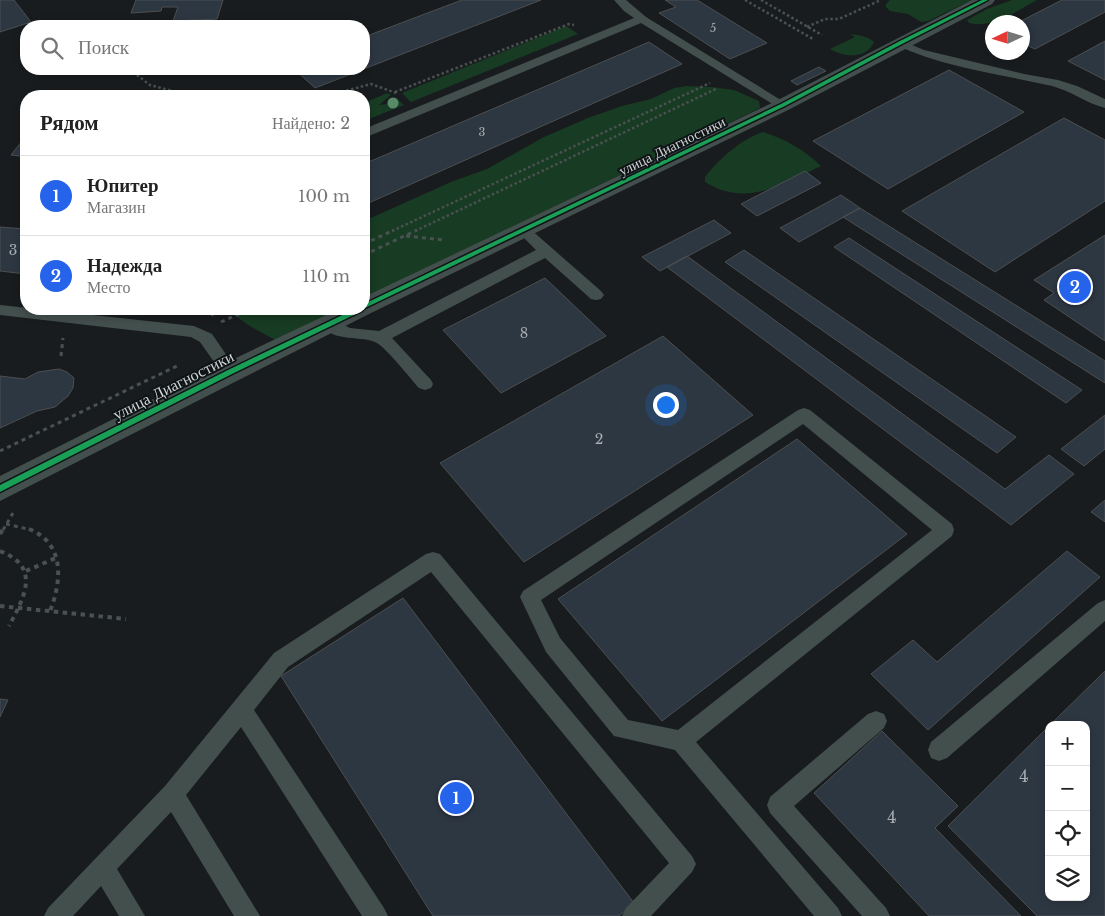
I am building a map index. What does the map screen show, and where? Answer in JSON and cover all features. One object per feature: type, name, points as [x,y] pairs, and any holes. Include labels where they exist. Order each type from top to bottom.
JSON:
[{"type":"street","name":"улица Диагностики","points":[[370,304],[524,232],[783,105],[986,0]]},
{"type":"street","name":"улица Диагностики","points":[[0,489],[230,372],[347,315]]},
{"type":"lane","points":[[620,0],[628,9],[642,19],[783,105]]},
{"type":"lane","points":[[370,132],[642,19]]},
{"type":"lane","points":[[900,43],[929,54],[1054,83],[1073,89],[1105,104]]},
{"type":"lane","points":[[524,232],[596,295]]},
{"type":"lane","points":[[328,324],[347,334],[381,337],[546,251]]},
{"type":"lane","points":[[0,310],[20,311]]},
{"type":"lane","points":[[67,315],[194,332],[206,338],[230,372]]},
{"type":"lane","points":[[381,337],[425,384]]},
{"type":"lane","points":[[681,740],[945,530],[804,416],[530,597],[552,645],[622,729],[681,740],[830,916]]},
{"type":"lane","points":[[56,916],[173,794],[281,660],[433,560],[684,864],[634,916]]},
{"type":"lane","points":[[939,750],[1105,609]]},
{"type":"lane","points":[[242,710],[376,916]]},
{"type":"lane","points":[[876,721],[778,805],[878,916]]},
{"type":"lane","points":[[173,794],[248,916]]},
{"type":"lane","points":[[102,867],[133,916]]},
{"type":"path","points":[[745,0],[813,39]]},
{"type":"path","points":[[760,0],[822,35]]},
{"type":"path","points":[[807,27],[825,19],[839,19],[881,0]]},
{"type":"path","points":[[138,75],[150,85],[169,90]]},
{"type":"path","points":[[370,241],[736,76]]},
{"type":"path","points":[[370,252],[736,76]]},
{"type":"path","points":[[349,90],[371,84],[395,92],[417,112]]},
{"type":"path","points":[[0,451],[214,348]]},
{"type":"path","points":[[6,524],[32,529],[45,537],[58,557],[56,600],[50,611]]},
{"type":"path","points":[[0,551],[15,558],[26,571],[26,587],[9,626]]},
{"type":"path","points":[[26,571],[58,557]]},
{"type":"path","points":[[0,606],[126,619]]},
{"type":"green space","points":[[890,0],[972,0],[928,21],[921,22],[908,14],[890,11],[886,4]]},
{"type":"green space","points":[[1012,0],[1037,0],[1010,15],[985,15],[985,24],[969,23],[967,20],[987,9]]},
{"type":"green space","points":[[566,26],[578,34],[411,102],[402,93]]},
{"type":"green space","points":[[850,34],[866,37],[874,42],[866,52],[854,55],[841,54],[830,49],[855,37]]},
{"type":"green space","points":[[687,86],[734,90],[759,101],[760,108],[370,295],[370,218],[451,182],[487,169],[544,137],[588,118],[622,106],[651,99],[674,88]]},
{"type":"green space","points":[[387,93],[391,95],[379,105],[387,104],[395,97],[404,105],[370,119],[370,100]]},
{"type":"green space","points":[[763,132],[794,146],[821,166],[778,186],[750,193],[720,190],[705,182],[705,177],[731,150],[747,139]]},
{"type":"green space","points":[[234,315],[331,315],[277,341]]},
{"type":"building","points":[[0,0],[14,0],[29,20],[20,20],[20,26],[0,32]]},
{"type":"building","points":[[136,0],[223,0],[217,19],[173,20],[178,7],[162,7],[161,11],[131,13]]},
{"type":"building","points":[[462,0],[541,0],[370,67],[370,35]]},
{"type":"building","points":[[665,0],[697,0],[767,43],[730,59],[659,13],[676,7]]},
{"type":"building","points":[[1062,0],[1105,0],[1105,12],[1035,49],[1030,47],[1030,16]]},
{"type":"building","points":[[1105,41],[1105,80],[1068,61]]},
{"type":"building","points":[[649,42],[682,64],[370,202],[370,161]]},
{"type":"building","points":[[819,67],[826,71],[797,85],[791,81]]},
{"type":"building","points":[[949,70],[1024,112],[888,189],[813,141]]},
{"type":"building","points":[[301,75],[349,75],[315,88]]},
{"type":"building","points":[[1064,118],[1105,140],[1105,201],[995,272],[902,211]]},
{"type":"building","points":[[20,144],[20,156],[11,155]]},
{"type":"building","points":[[805,171],[821,183],[757,216],[741,204]]},
{"type":"building","points":[[841,195],[860,208],[799,242],[780,228]]},
{"type":"building","points":[[860,208],[1105,361],[1105,383],[843,217]]},
{"type":"building","points":[[714,220],[731,233],[660,271],[642,257]]},
{"type":"building","points":[[0,227],[20,229],[20,273],[0,271]]},
{"type":"building","points":[[1105,235],[1105,341],[1044,300],[1054,293],[1034,280]]},
{"type":"building","points":[[849,238],[1082,390],[1066,403],[834,247]]},
{"type":"building","points":[[744,250],[1016,437],[997,453],[725,262]]},
{"type":"building","points":[[687,256],[1005,489],[1049,455],[1074,474],[1011,525],[667,267]]},
{"type":"building","points":[[545,278],[606,336],[501,393],[443,330]]},
{"type":"building","points":[[663,336],[753,415],[524,562],[440,463]]},
{"type":"building","points":[[59,369],[67,372],[74,378],[73,388],[68,396],[55,407],[37,411],[0,428],[0,376],[25,379],[38,372]]},
{"type":"building","points":[[1105,415],[1105,449],[1084,466],[1061,449]]},
{"type":"building","points":[[797,439],[907,534],[662,721],[558,599]]},
{"type":"building","points":[[1105,500],[1105,522],[1091,512]]},
{"type":"building","points":[[1067,551],[1100,577],[928,730],[871,674],[913,640],[937,662]]},
{"type":"building","points":[[403,598],[634,903],[619,916],[433,916],[281,676]]},
{"type":"building","points":[[1105,671],[1105,916],[1037,916],[948,826],[1045,730],[1045,901],[1090,901],[1090,721],[1054,721]]},
{"type":"building","points":[[0,699],[8,700],[0,717]]},
{"type":"building","points":[[882,731],[958,806],[935,828],[1021,916],[929,916],[814,793]]},
{"type":"cycle path","points":[[370,304],[783,105],[986,0]]},
{"type":"cycle path","points":[[0,489],[230,372],[348,315]]},
{"type":"place","name":"Надежда","points":[[1075,287]]},
{"type":"place","name":"Юпитер","points":[[456,798]]}]
